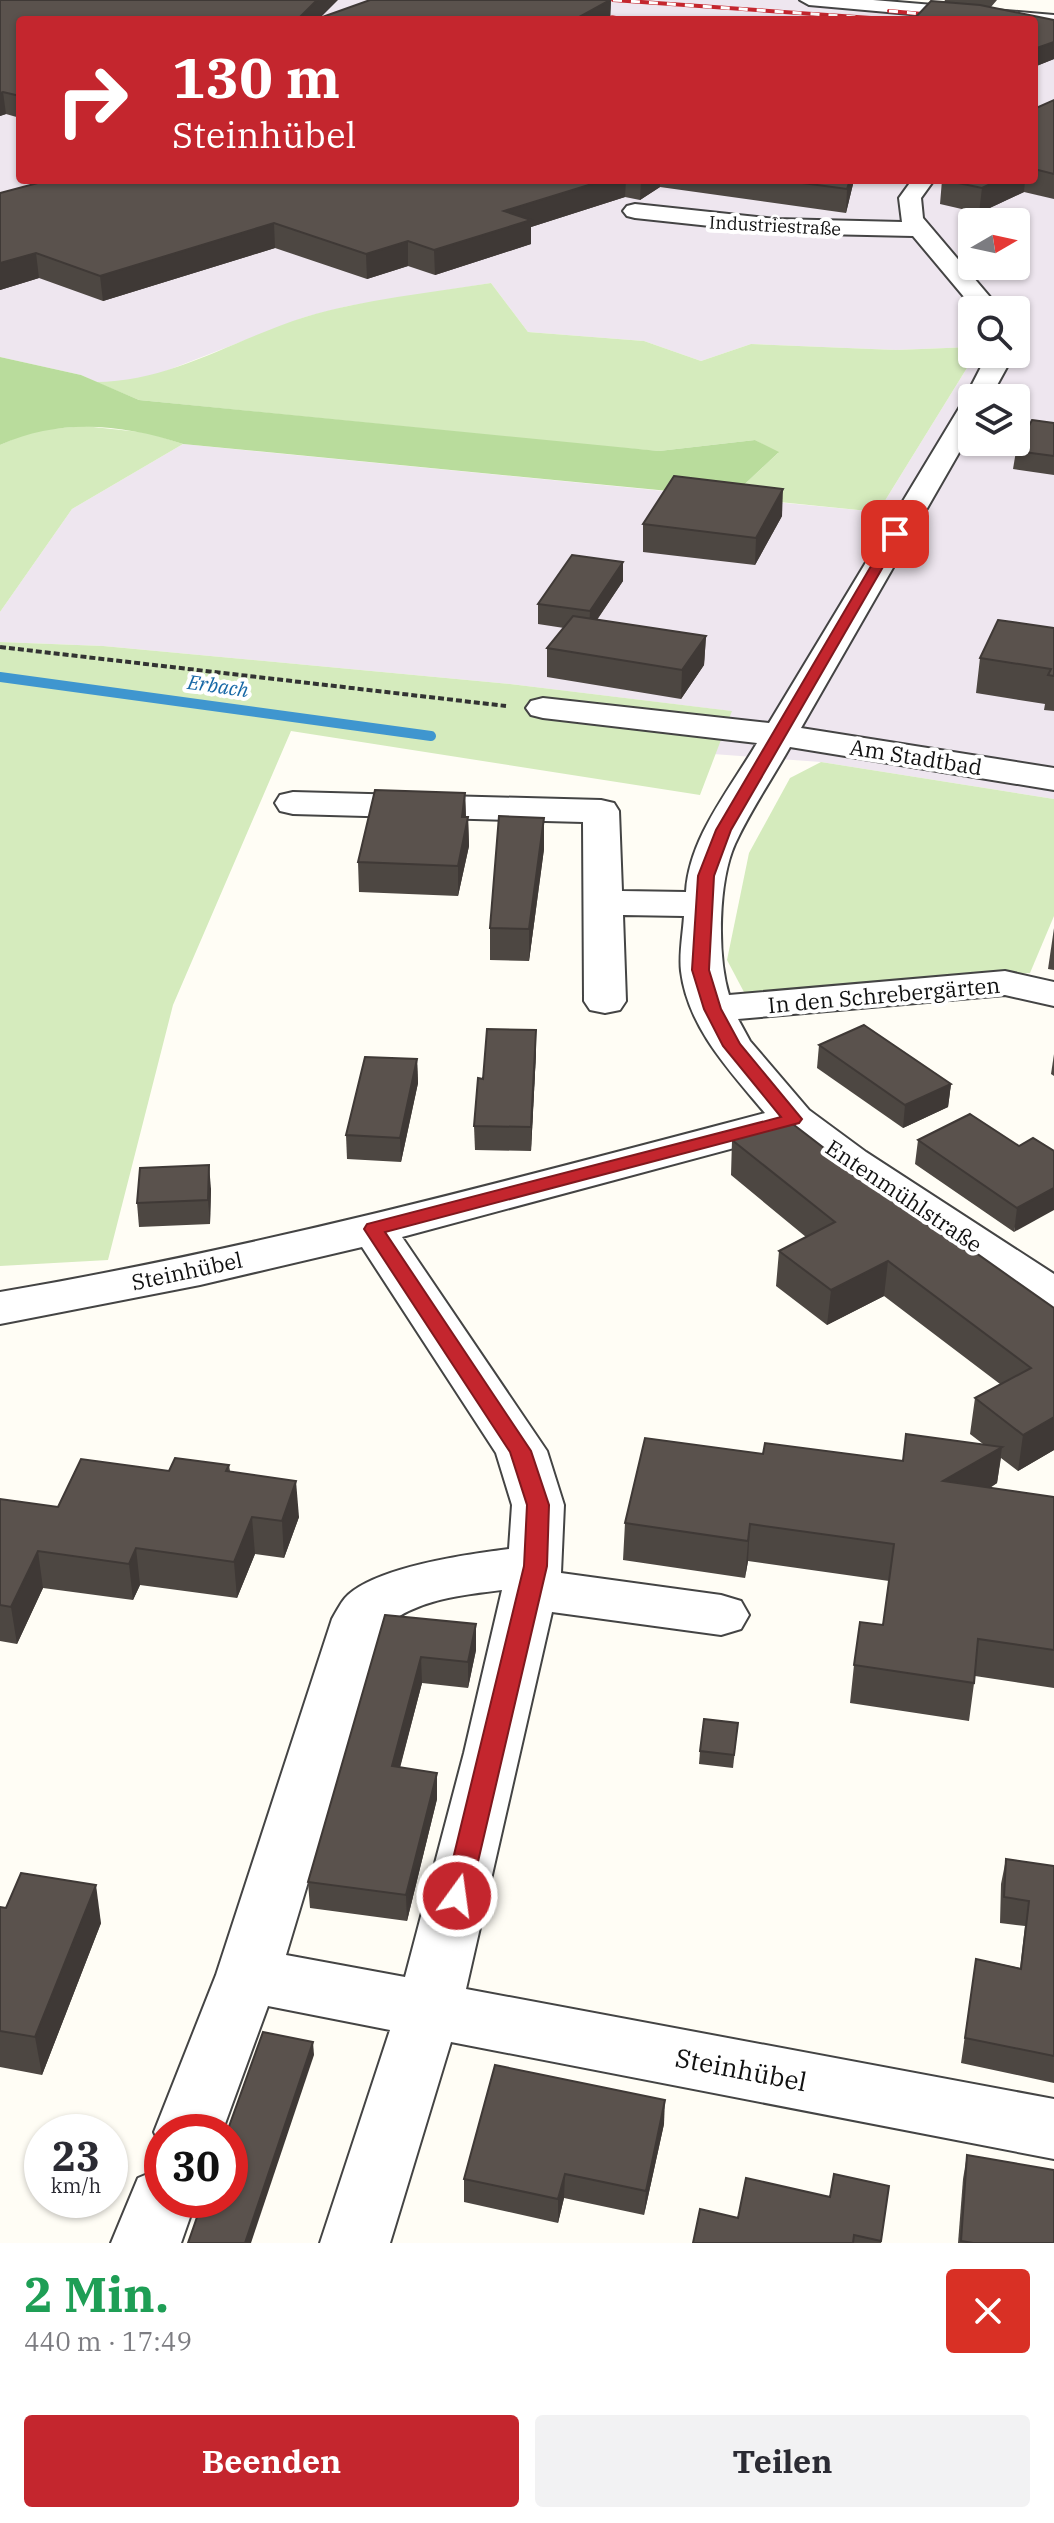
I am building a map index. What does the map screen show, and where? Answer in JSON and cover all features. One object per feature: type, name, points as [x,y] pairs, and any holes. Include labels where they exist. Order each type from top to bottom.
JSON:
[{"type":"street","points":[[809,0],[996,16]]},
{"type":"street","points":[[920,184],[910,198],[909,211],[916,229],[976,296]]},
{"type":"street","name":"Industriestraße","points":[[635,211],[780,229],[916,229]]},
{"type":"street","name":"Entenmühlstraße","points":[[958,430],[716,844],[706,876],[701,970],[712,1009],[732,1046],[793,1119],[850,1162],[1054,1296]]},
{"type":"street","name":"Am Stadtbad","points":[[543,708],[778,735],[1054,779]]},
{"type":"street","points":[[293,803],[601,811],[605,1001]]},
{"type":"street","points":[[603,903],[704,904]]},
{"type":"street","name":"In den Schrebergärten","points":[[712,1009],[1005,983],[1054,994]]},
{"type":"street","name":"Steinhübel","points":[[0,1308],[173,1275],[374,1229],[793,1119]]},
{"type":"street","points":[[355,2243],[428,2011],[493,1753],[533,1578],[538,1505],[521,1451],[374,1229]]},
{"type":"street","points":[[195,2114],[248,1975],[351,1642],[366,1610],[416,1586],[477,1573],[533,1578],[721,1615]]},
{"type":"street","name":"Steinhübel","points":[[248,1975],[1054,2129]]},
{"type":"street","points":[[146,2243],[155,2218]]},
{"type":"path","points":[[0,647],[73,653],[416,700],[543,708]]},
{"type":"shaded area","points":[[0,0],[869,0],[1054,16],[1054,799],[821,762],[713,754],[731,711],[510,684],[103,646],[0,642],[0,612],[72,509],[183,444],[878,512],[967,368],[1030,368],[1030,296],[958,296],[958,348],[896,350],[751,344],[701,361],[644,341],[528,332],[491,283],[348,306],[305,317],[153,376],[127,382],[96,382],[81,375],[0,357]]},
{"type":"green space","points":[[491,283],[528,332],[644,341],[701,361],[751,344],[896,350],[958,348],[958,368],[967,368],[878,512],[731,497],[778,453],[755,440],[659,451],[598,446],[139,400],[96,382],[150,375],[305,317],[374,301]]},
{"type":"green space","points":[[0,357],[81,375],[139,400],[659,451],[755,440],[779,452],[731,497],[183,444],[114,428],[45,431],[0,445]]},
{"type":"green space","points":[[84,426],[149,433],[183,444],[72,509],[0,612],[0,445],[31,431]]},
{"type":"green space","points":[[0,642],[103,646],[510,684],[732,711],[700,795],[291,731],[173,1005],[108,1260],[0,1266]]},
{"type":"green space","points":[[821,762],[1054,799],[1054,916],[1030,973],[745,994],[727,960],[749,853],[790,778]]},
{"type":"building","points":[[0,0],[317,0],[301,16],[16,16],[16,95],[0,93]]},
{"type":"building","points":[[370,0],[610,0],[581,16],[325,16]]},
{"type":"building","points":[[931,1],[980,5],[1034,16],[917,16]]},
{"type":"building","points":[[1038,17],[1054,20],[1054,42],[1038,48]]},
{"type":"building","points":[[1054,100],[1054,174],[1038,170],[1038,107]]},
{"type":"building","points":[[34,184],[592,184],[504,211],[531,220],[434,250],[408,241],[366,254],[274,223],[100,276],[36,253],[0,263],[0,193]]},
{"type":"building","points":[[810,184],[849,184],[847,189]]},
{"type":"building","points":[[963,184],[990,184],[982,188]]},
{"type":"building","points":[[1032,420],[1054,423],[1054,456],[1030,453]]},
{"type":"building","points":[[674,476],[783,489],[756,538],[643,524]]},
{"type":"building","points":[[572,555],[623,562],[590,611],[538,604]]},
{"type":"building","points":[[573,616],[706,636],[682,670],[547,648]]},
{"type":"building","points":[[998,620],[1054,628],[1054,676],[1048,675],[1051,669],[980,658]]},
{"type":"building","points":[[375,790],[465,793],[462,817],[468,817],[458,866],[358,862]]},
{"type":"building","points":[[499,816],[544,818],[529,929],[490,928]]},
{"type":"building","points":[[864,1025],[951,1084],[905,1105],[819,1045]]},
{"type":"building","points":[[487,1029],[536,1030],[531,1127],[474,1126],[478,1078],[483,1079]]},
{"type":"building","points":[[365,1057],[417,1059],[400,1138],[346,1135]]},
{"type":"building","points":[[970,1114],[1019,1146],[1033,1138],[1054,1151],[1054,1188],[1017,1208],[918,1140]]},
{"type":"building","points":[[785,1118],[902,1208],[908,1205],[1054,1308],[1054,1417],[1023,1435],[975,1398],[1031,1368],[888,1261],[831,1290],[779,1251],[835,1222],[732,1140]]},
{"type":"building","points":[[209,1165],[208,1200],[137,1203],[140,1168]]},
{"type":"building","points":[[906,1434],[1002,1447],[943,1481],[1054,1497],[1054,1650],[978,1639],[974,1683],[854,1665],[860,1622],[883,1625],[894,1544],[750,1524],[748,1541],[625,1523],[645,1438],[763,1454],[765,1443],[903,1461]]},
{"type":"building","points":[[175,1458],[229,1465],[226,1471],[296,1481],[282,1521],[252,1517],[234,1562],[136,1548],[129,1564],[38,1551],[11,1607],[0,1605],[0,1499],[58,1507],[81,1459],[169,1471]]},
{"type":"building","points":[[385,1615],[476,1624],[468,1662],[421,1657],[392,1766],[437,1773],[406,1895],[308,1882]]},
{"type":"building","points":[[704,1719],[738,1723],[734,1755],[700,1751]]},
{"type":"building","points":[[1006,1859],[1054,1866],[1054,2056],[965,2038],[976,1959],[1021,1969],[1029,1901],[1004,1897]]},
{"type":"building","points":[[21,1873],[96,1885],[35,2037],[0,2031],[0,1907],[6,1908]]},
{"type":"building","points":[[263,2032],[313,2042],[245,2243],[188,2243],[197,2218],[248,2218],[248,2114],[233,2114]]},
{"type":"building","points":[[495,2065],[665,2100],[646,2191],[565,2174],[558,2199],[464,2179]]},
{"type":"building","points":[[967,2155],[1054,2170],[1054,2243],[961,2241]]},
{"type":"building","points":[[834,2174],[889,2186],[881,2241],[854,2235],[853,2243],[693,2243],[700,2209],[738,2218],[746,2178],[830,2197]]},
{"type":"waterway","name":"Erbach","points":[[0,677],[431,736]]},
{"type":"railway","points":[[613,0],[843,16]]},
{"type":"railway","points":[[889,11],[945,16]]},
{"type":"railway","points":[[590,13],[605,16]]},
{"type":"route","points":[[457,1896],[535,1566],[538,1505],[521,1451],[374,1229],[793,1119],[732,1046],[712,1009],[701,970],[706,876],[723,830],[895,534]]}]
